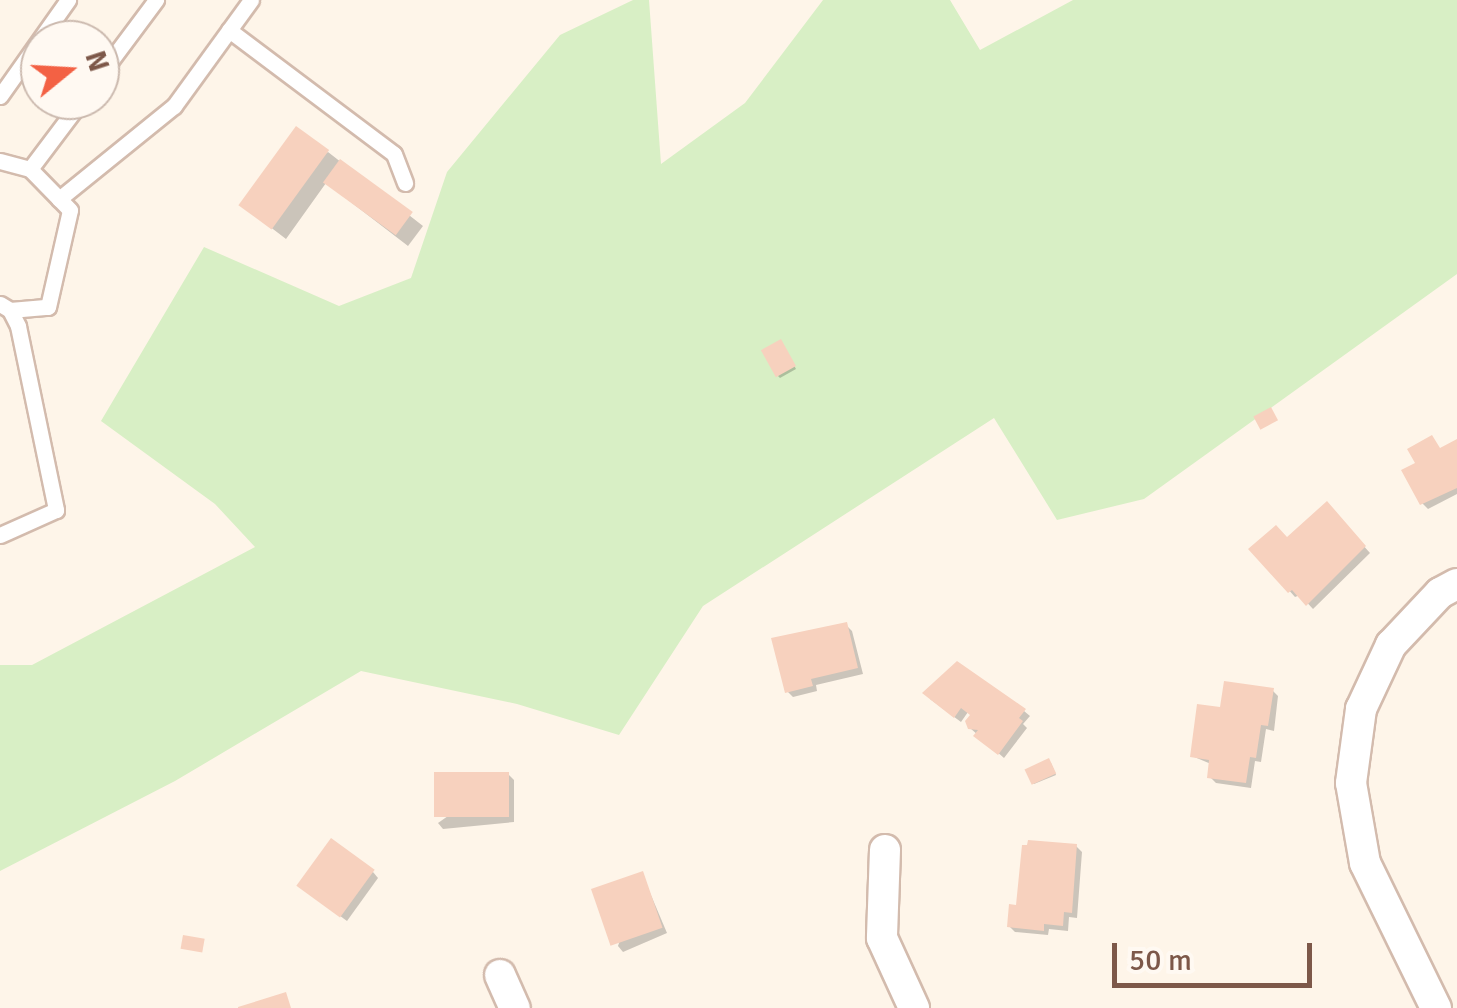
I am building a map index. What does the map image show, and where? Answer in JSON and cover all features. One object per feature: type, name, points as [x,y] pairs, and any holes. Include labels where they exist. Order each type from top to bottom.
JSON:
[{"type":"street","points":[[1436,1008],[1365,863],[1352,783],[1361,709],[1391,645],[1440,593],[1457,584]]},
{"type":"street","points":[[884,850],[882,938],[914,1008]]},
{"type":"street","points":[[500,974],[516,1008]]},
{"type":"lane","points":[[0,96],[68,0]]},
{"type":"lane","points":[[120,48],[156,0]]},
{"type":"lane","points":[[59,199],[174,106],[251,0]]},
{"type":"lane","points":[[230,30],[394,154],[406,183]]},
{"type":"lane","points":[[30,169],[67,120]]},
{"type":"lane","points":[[0,161],[30,169],[70,210],[48,308],[5,307]]},
{"type":"lane","points":[[0,536],[56,510],[18,326],[5,307]]},
{"type":"green space","points":[[633,0],[649,0],[661,164],[745,103],[823,0],[950,0],[980,50],[1073,0],[1457,0],[1457,274],[1144,499],[1057,520],[994,418],[703,606],[619,735],[517,704],[361,671],[175,781],[0,871],[0,665],[32,665],[255,547],[215,504],[101,421],[204,247],[339,306],[411,278],[447,172],[560,35]]},
{"type":"building","points":[[296,126],[329,150],[272,229],[238,205]]},
{"type":"building","points":[[340,159],[413,212],[396,235],[323,182]]},
{"type":"building","points":[[781,339],[796,366],[776,377],[761,350]]},
{"type":"building","points":[[1271,407],[1278,420],[1260,430],[1253,416]]},
{"type":"building","points":[[1432,435],[1440,448],[1457,439],[1457,488],[1420,505],[1401,470],[1415,463],[1407,449]]},
{"type":"building","points":[[1327,501],[1366,546],[1306,606],[1292,590],[1288,593],[1248,549],[1276,525],[1287,537]]},
{"type":"building","points":[[847,622],[858,668],[811,679],[813,686],[785,693],[771,638]]},
{"type":"building","points":[[957,661],[1026,709],[1019,718],[1023,721],[998,755],[973,736],[978,730],[968,729],[965,721],[970,715],[961,708],[954,718],[922,693]]},
{"type":"building","points":[[1224,681],[1274,688],[1268,726],[1261,725],[1256,758],[1250,757],[1246,783],[1207,778],[1209,760],[1190,757],[1197,704],[1220,707]]},
{"type":"building","points":[[1049,758],[1056,773],[1032,785],[1025,769]]},
{"type":"building","points":[[434,772],[509,772],[509,817],[434,817]]},
{"type":"building","points":[[331,838],[375,870],[340,917],[296,886]]},
{"type":"building","points":[[1028,840],[1077,844],[1072,913],[1064,912],[1063,926],[1044,924],[1044,931],[1007,927],[1009,904],[1016,905],[1022,845],[1027,845]]},
{"type":"building","points":[[643,871],[663,928],[611,946],[591,889]]},
{"type":"building","points":[[183,935],[205,939],[202,953],[181,949]]},
{"type":"building","points":[[286,992],[291,1008],[238,1008],[238,1007]]}]
